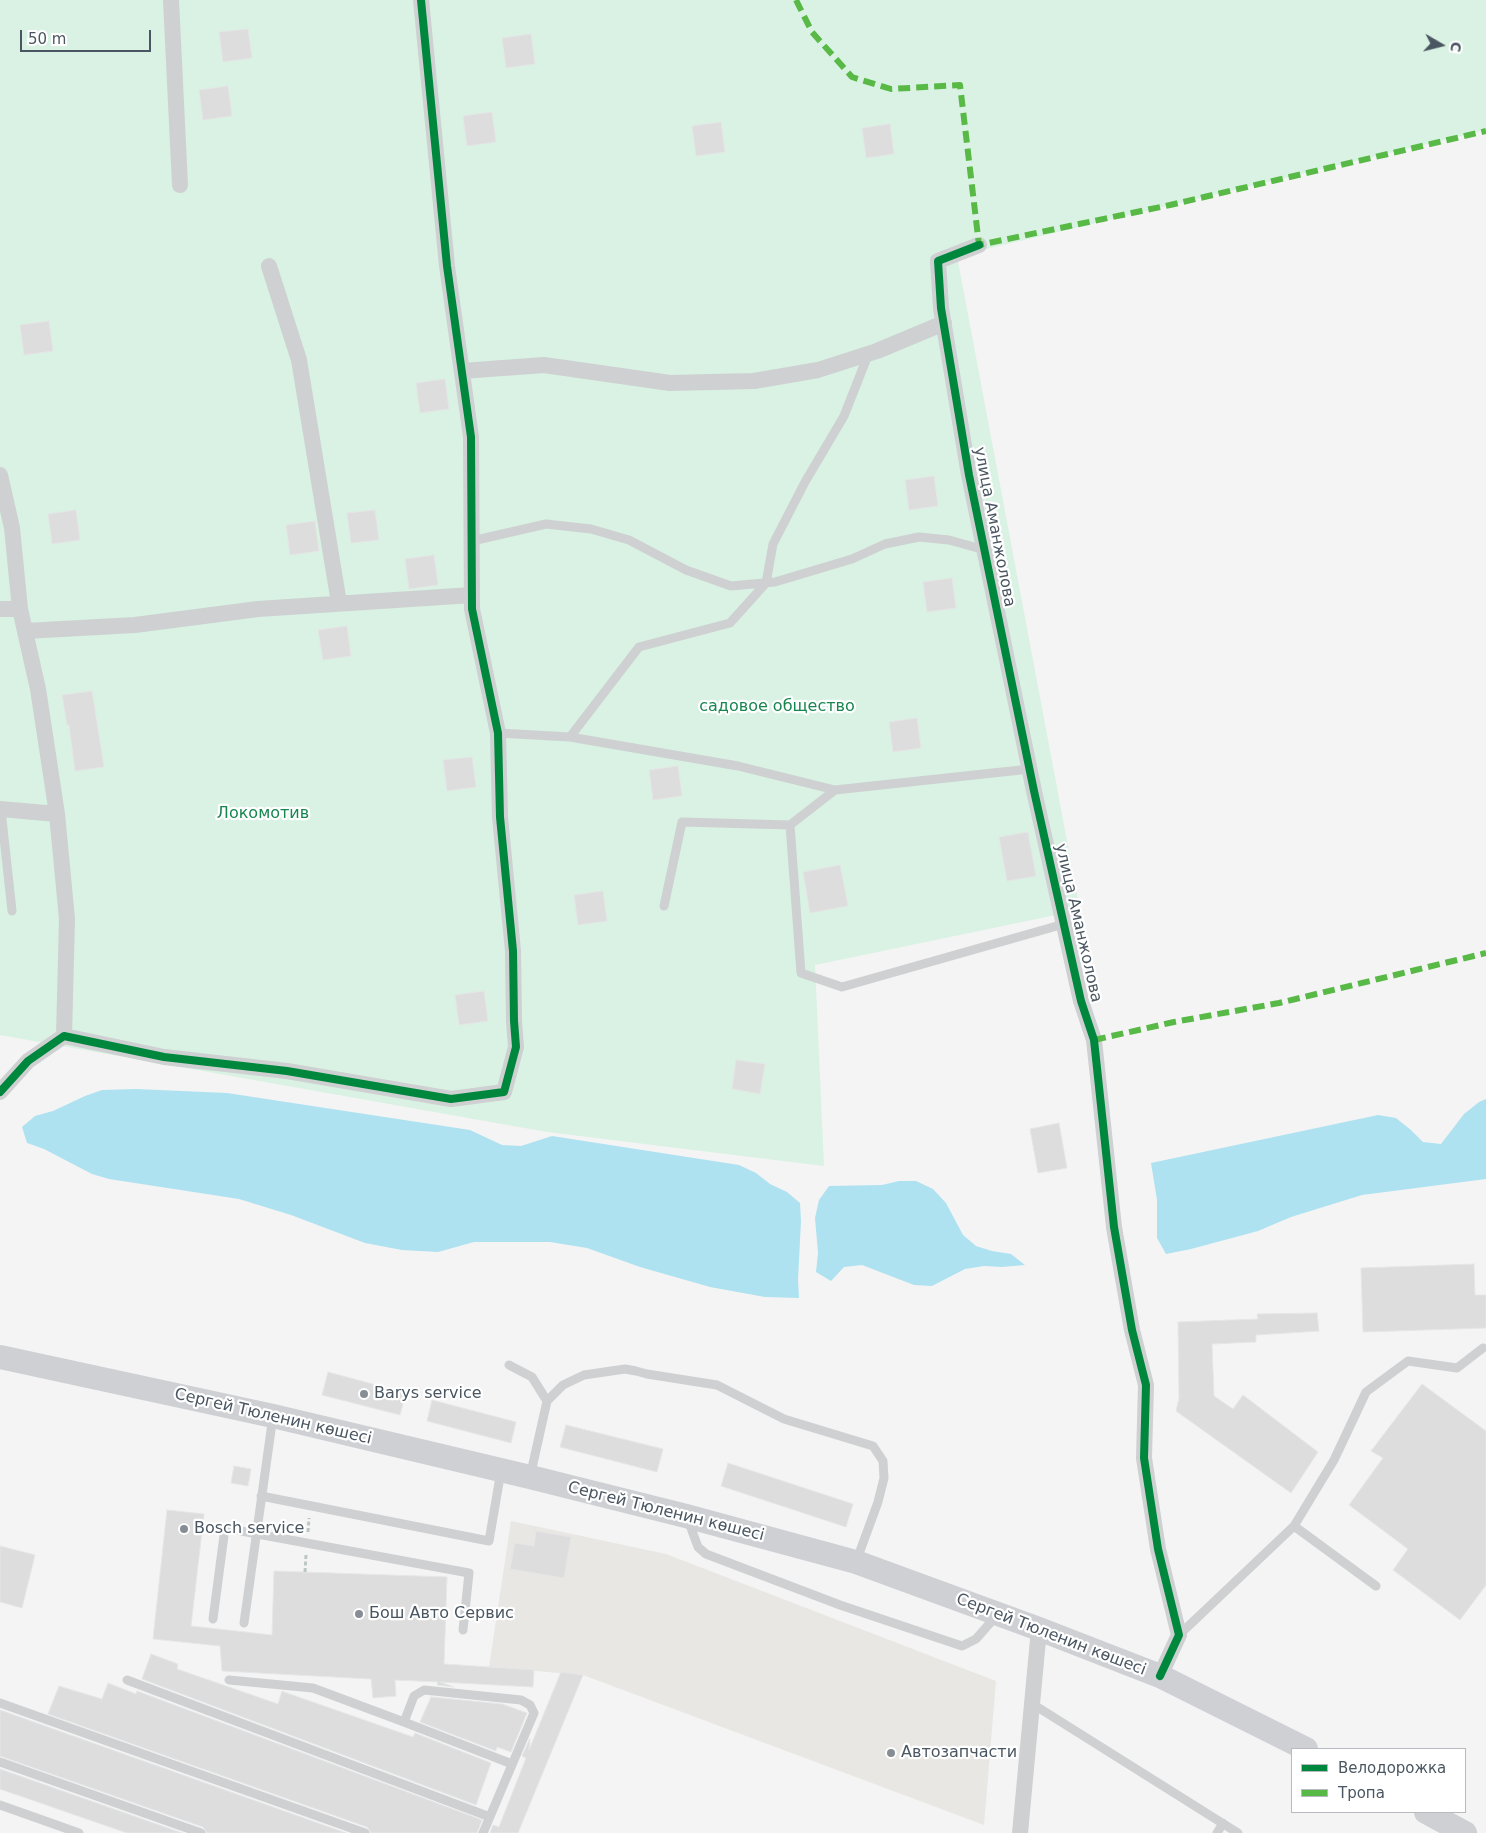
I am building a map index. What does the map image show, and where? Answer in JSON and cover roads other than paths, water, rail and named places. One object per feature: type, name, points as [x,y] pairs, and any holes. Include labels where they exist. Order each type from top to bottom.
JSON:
[{"type":"main road","name":"Сергей Тюленин көшесі","points":[[0,1357],[273,1416],[501,1470],[686,1516],[856,1562],[1039,1629],[1160,1676],[1304,1748]]},
{"type":"main road","points":[[1428,1813],[1465,1833]]},
{"type":"street","points":[[171,0],[180,185]]},
{"type":"street","points":[[0,1092],[28,1061],[64,1036],[164,1056],[286,1071],[451,1099],[504,1092],[516,1047],[514,951],[500,817],[498,733],[472,609],[472,437],[447,266],[421,0]]},
{"type":"street","name":"улица Аманжолова","points":[[979,245],[938,261],[944,323],[969,475],[984,550],[1081,1001],[1094,1040],[1114,1226],[1132,1330],[1146,1385],[1144,1458],[1158,1549],[1179,1635]]},
{"type":"street","points":[[269,266],[298,360],[339,604]]},
{"type":"street","points":[[462,371],[544,365],[670,383],[754,381],[818,370],[868,354],[944,323]]},
{"type":"street","points":[[0,475],[12,528],[20,609],[38,689],[57,814],[67,919],[64,1036]]},
{"type":"street","points":[[25,631],[135,625],[258,609],[472,595]]},
{"type":"street","points":[[0,609],[20,609]]},
{"type":"street","points":[[0,809],[57,814]]},
{"type":"street","points":[[1020,1833],[1039,1629]]},
{"type":"street","points":[[1160,1676],[1179,1635]]},
{"type":"lane","points":[[570,736],[639,647],[730,622],[766,583],[773,544],[805,482],[844,416],[868,354]]},
{"type":"lane","points":[[472,540],[546,524],[591,529],[630,540],[686,570],[731,586],[775,582],[852,560],[885,544],[919,537],[949,540],[984,550]]},
{"type":"lane","points":[[498,733],[570,736],[738,766],[835,790],[1030,769]]},
{"type":"lane","points":[[664,906],[682,822],[790,825],[835,790]]},
{"type":"lane","points":[[0,809],[12,911]]},
{"type":"lane","points":[[790,825],[800,973],[842,986],[1064,924]]},
{"type":"lane","points":[[1179,1635],[1294,1526],[1334,1460],[1366,1392],[1408,1361],[1457,1368],[1483,1348]]},
{"type":"lane","points":[[509,1365],[532,1377],[547,1401]]},
{"type":"lane","points":[[530,1477],[547,1401],[563,1385],[584,1375],[625,1369],[646,1374],[717,1384],[784,1419],[873,1446],[883,1461],[884,1478],[878,1502],[856,1562]]},
{"type":"lane","points":[[244,1623],[273,1416]]},
{"type":"lane","points":[[261,1496],[489,1541],[501,1470]]},
{"type":"lane","points":[[686,1516],[698,1548],[706,1554],[840,1605],[962,1646],[976,1639],[997,1614]]},
{"type":"lane","points":[[1294,1526],[1376,1586]]},
{"type":"lane","points":[[213,1619],[225,1528],[469,1573],[463,1630]]},
{"type":"lane","points":[[126,1680],[490,1817]]},
{"type":"lane","points":[[229,1680],[313,1688],[512,1764]]},
{"type":"lane","points":[[404,1722],[414,1696],[424,1690],[521,1700],[530,1705],[534,1713],[483,1833]]},
{"type":"lane","points":[[0,1703],[365,1833]]},
{"type":"lane","points":[[1031,1703],[1238,1833]]},
{"type":"lane","points":[[0,1762],[201,1833]]},
{"type":"lane","points":[[0,1805],[79,1833]]},
{"type":"lane","points":[[1217,1833],[1223,1823]]},
{"type":"water","points":[[136,1089],[227,1093],[470,1130],[502,1145],[521,1146],[552,1136],[739,1165],[787,1192],[800,1203],[799,1298],[765,1297],[710,1287],[640,1267],[587,1248],[550,1242],[474,1242],[438,1252],[402,1250],[365,1243],[291,1215],[239,1199],[109,1179],[92,1174],[44,1149],[27,1143],[22,1127],[35,1116],[53,1111],[102,1090]]},
{"type":"water","points":[[1486,1099],[1486,1179],[1362,1195],[1291,1217],[1258,1231],[1166,1254],[1157,1238],[1157,1200],[1151,1163],[1378,1115],[1396,1118],[1423,1142],[1441,1144],[1464,1114]]},
{"type":"water","points":[[899,1181],[916,1181],[933,1189],[946,1203],[963,1235],[976,1246],[1011,1254],[1025,1265],[984,1266],[965,1269],[932,1286],[914,1285],[862,1265],[844,1267],[831,1281],[816,1272],[818,1253],[815,1218],[819,1200],[829,1186],[882,1185]]},
{"type":"place","name":"Barys service","points":[[364,1394]]},
{"type":"place","name":"Bosch service","points":[[184,1529]]},
{"type":"place","name":"Бош Авто Сервис","points":[[359,1614]]},
{"type":"place","name":"Автозапчасти","points":[[891,1753]]},
{"type":"park label","name":"садовое общество","points":[[777,707]]},
{"type":"park label","name":"Локомотив","points":[[263,814]]}]
